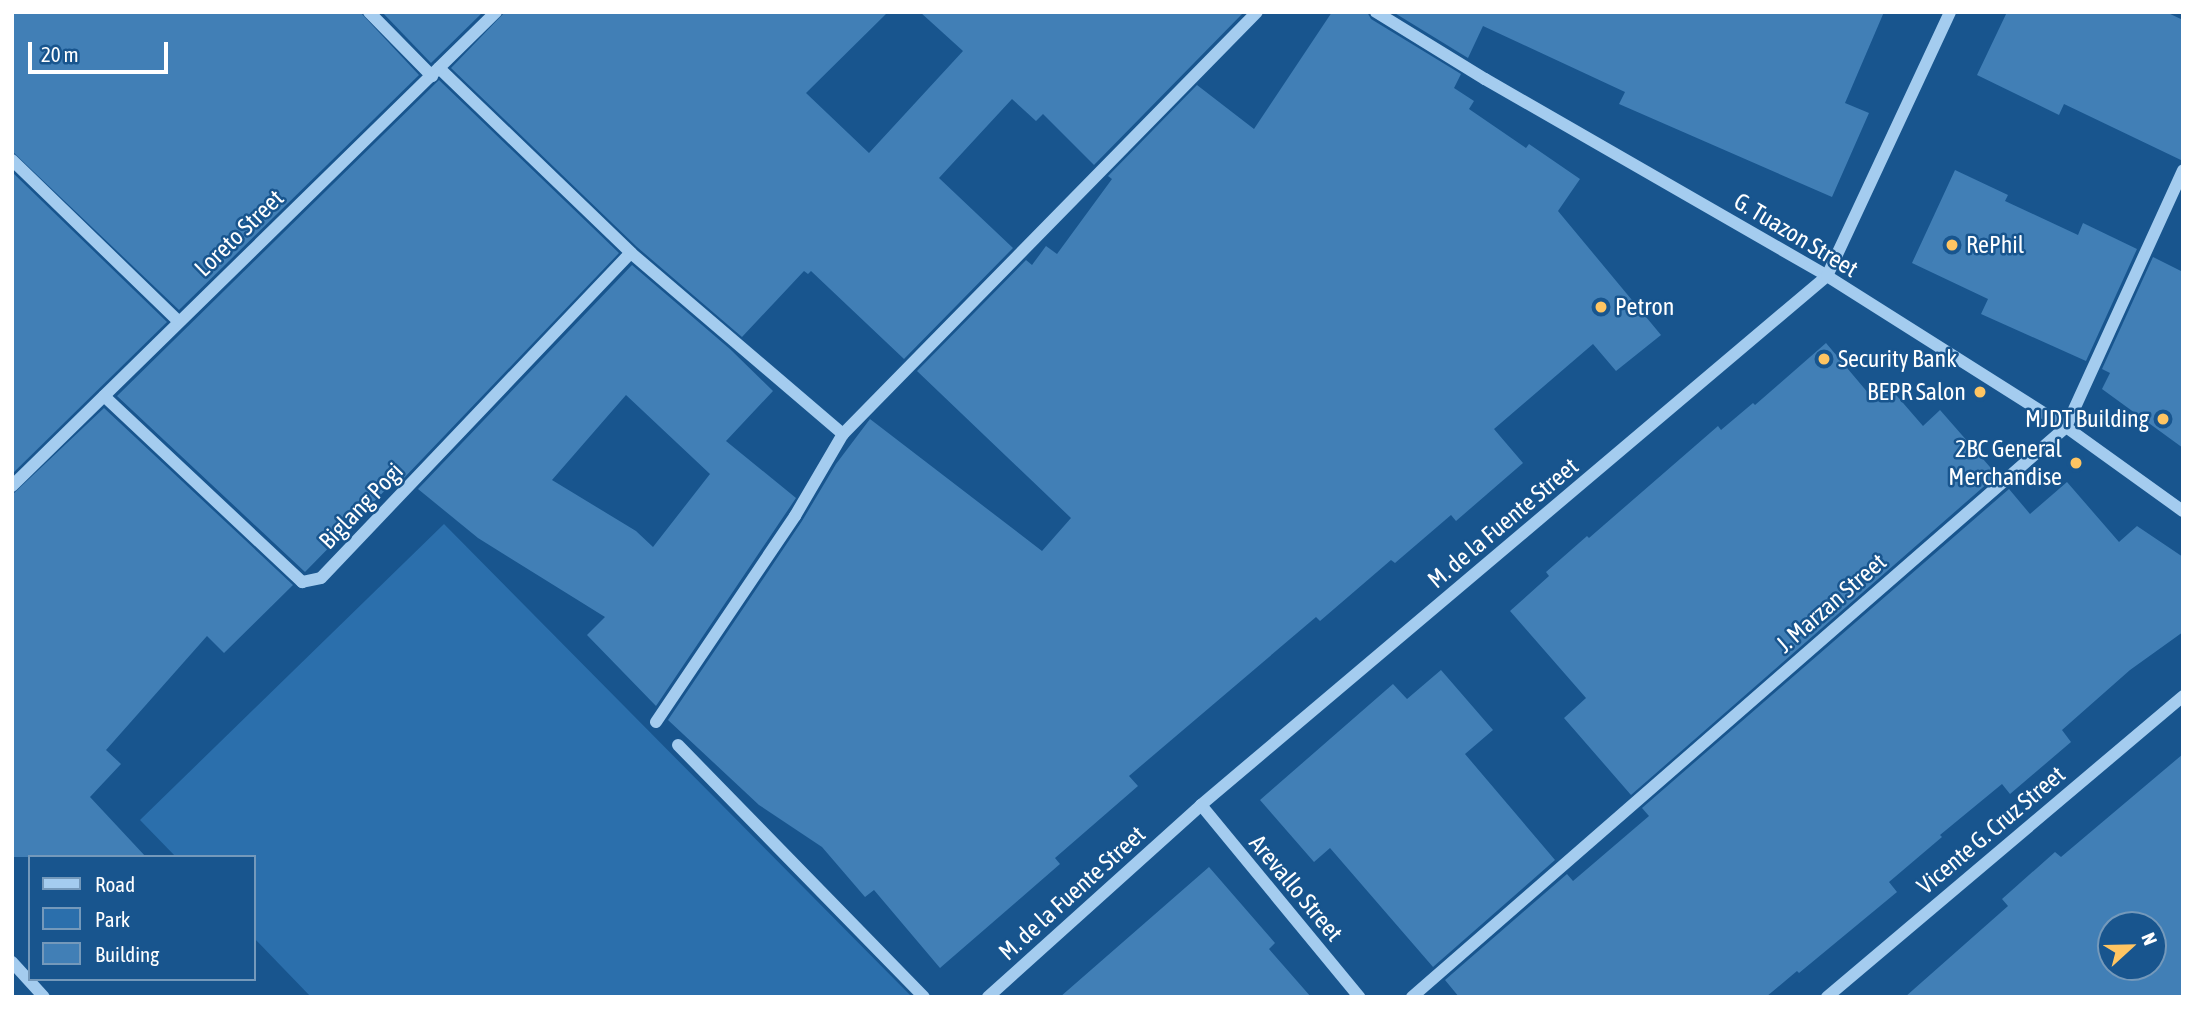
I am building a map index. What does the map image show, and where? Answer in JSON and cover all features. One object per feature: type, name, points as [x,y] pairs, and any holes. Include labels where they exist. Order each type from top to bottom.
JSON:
[{"type":"street","points":[[369,12],[631,253],[843,434]]},
{"type":"street","name":"Loreto Street","points":[[12,486],[496,12]]},
{"type":"street","points":[[656,722],[795,516],[843,434],[1257,12]]},
{"type":"street","name":"G. Tuazon Street","points":[[1376,12],[1485,79],[1827,276],[2066,427],[2183,511]]},
{"type":"street","name":"M. de la Fuente Street","points":[[988,997],[1201,805],[1827,276],[1950,12]]},
{"type":"street","points":[[12,160],[178,321]]},
{"type":"street","name":"J. Marzan Street","points":[[1412,997],[2066,427],[2183,170]]},
{"type":"street","name":"Biglang Pogi","points":[[104,396],[302,582],[321,578],[631,253]]},
{"type":"street","name":"Vicente G. Cruz Street","points":[[1827,997],[2183,696]]},
{"type":"street","points":[[678,745],[924,997]]},
{"type":"street","name":"Arevallo Street","points":[[1201,805],[1359,997]]},
{"type":"street","points":[[12,962],[28,980]]},
{"type":"street","points":[[29,981],[44,997]]},
{"type":"green space","points":[[444,524],[910,995],[311,997],[256,940],[256,855],[174,855],[140,820]]},
{"type":"building","points":[[12,12],[360,12],[419,75],[179,310],[12,151]]},
{"type":"building","points":[[382,12],[483,12],[431,63]]},
{"type":"building","points":[[505,12],[888,12],[806,93],[869,153],[963,51],[920,12],[1244,12],[1094,165],[1043,114],[1036,121],[1012,99],[939,178],[1013,248],[904,359],[811,271],[808,274],[804,271],[742,337],[637,247],[451,68]]},
{"type":"building","points":[[1332,12],[1367,12],[1371,19],[1461,74],[1454,88],[1474,101],[1469,109],[1526,148],[1529,144],[1580,179],[1558,211],[1661,335],[1616,371],[1593,344],[1494,429],[1523,463],[1456,521],[1451,515],[1395,563],[1391,560],[1320,621],[1316,617],[1129,776],[1138,786],[1055,858],[1060,864],[940,968],[874,890],[865,897],[822,847],[759,805],[668,720],[802,521],[836,464],[870,419],[1042,551],[1071,518],[917,371],[1026,260],[1032,265],[1046,246],[1057,254],[1112,179],[1108,176],[1197,85],[1254,129]]},
{"type":"building","points":[[1393,12],[1884,12],[1845,103],[1869,113],[1832,197],[1619,104],[1625,92],[1483,26],[1468,58]]},
{"type":"building","points":[[2007,12],[2166,12],[2183,20],[2183,161],[2064,104],[2059,115],[1977,75]]},
{"type":"building","points":[[439,80],[619,253],[404,478],[400,475],[305,572],[117,396]]},
{"type":"building","points":[[1955,170],[2008,195],[2005,201],[2078,235],[2083,223],[2137,249],[2086,361],[1981,314],[1988,299],[1912,263]]},
{"type":"building","points":[[12,172],[167,322],[12,474]]},
{"type":"building","points":[[2153,257],[2183,272],[2183,448],[2102,389],[2110,373],[2102,369]]},
{"type":"building","points":[[632,265],[730,349],[773,391],[726,441],[796,498],[656,706],[587,635],[605,617],[478,538],[418,489]],"holes":[[[626,395],[710,474],[653,547],[636,531],[552,480]]]},
{"type":"building","points":[[1826,343],[1869,394],[1884,381],[1923,426],[1940,410],[1997,475],[1631,795],[1564,718],[1586,698],[1510,611],[1549,576],[1546,572],[1587,536],[1589,538],[1718,426],[1721,430],[1753,403],[1755,405]]},
{"type":"building","points":[[104,408],[293,585],[224,653],[207,636],[106,750],[121,764],[90,797],[144,855],[12,857],[12,495]]},
{"type":"building","points":[[2067,482],[2119,542],[2137,526],[2183,557],[2183,632],[2130,670],[2062,730],[2071,742],[2010,794],[2002,784],[1940,835],[1942,837],[1889,882],[1897,892],[1766,997],[1459,997],[1445,980],[1567,874],[1573,881],[1649,816],[1642,808],[2009,489],[2030,514]]},
{"type":"building","points":[[1441,670],[1493,730],[1465,754],[1555,860],[1433,967],[1330,848],[1314,862],[1260,800],[1393,684],[1407,699]]},
{"type":"building","points":[[2183,754],[2183,997],[1905,997],[2008,906],[2002,899],[2055,852],[2061,857]]},
{"type":"building","points":[[1209,867],[1275,943],[1269,949],[1311,997],[1060,997]]},
{"type":"place","name":"RePhil","points":[[1952,245]]},
{"type":"place","name":"Petron","points":[[1601,307]]},
{"type":"place","name":"Security Bank","points":[[1824,359]]},
{"type":"place","name":"BEPR Salon","points":[[1980,392]]},
{"type":"place","name":"MJDT Building","points":[[2163,419]]},
{"type":"place","name":"2BC General Merchandise","points":[[2076,463]]}]
